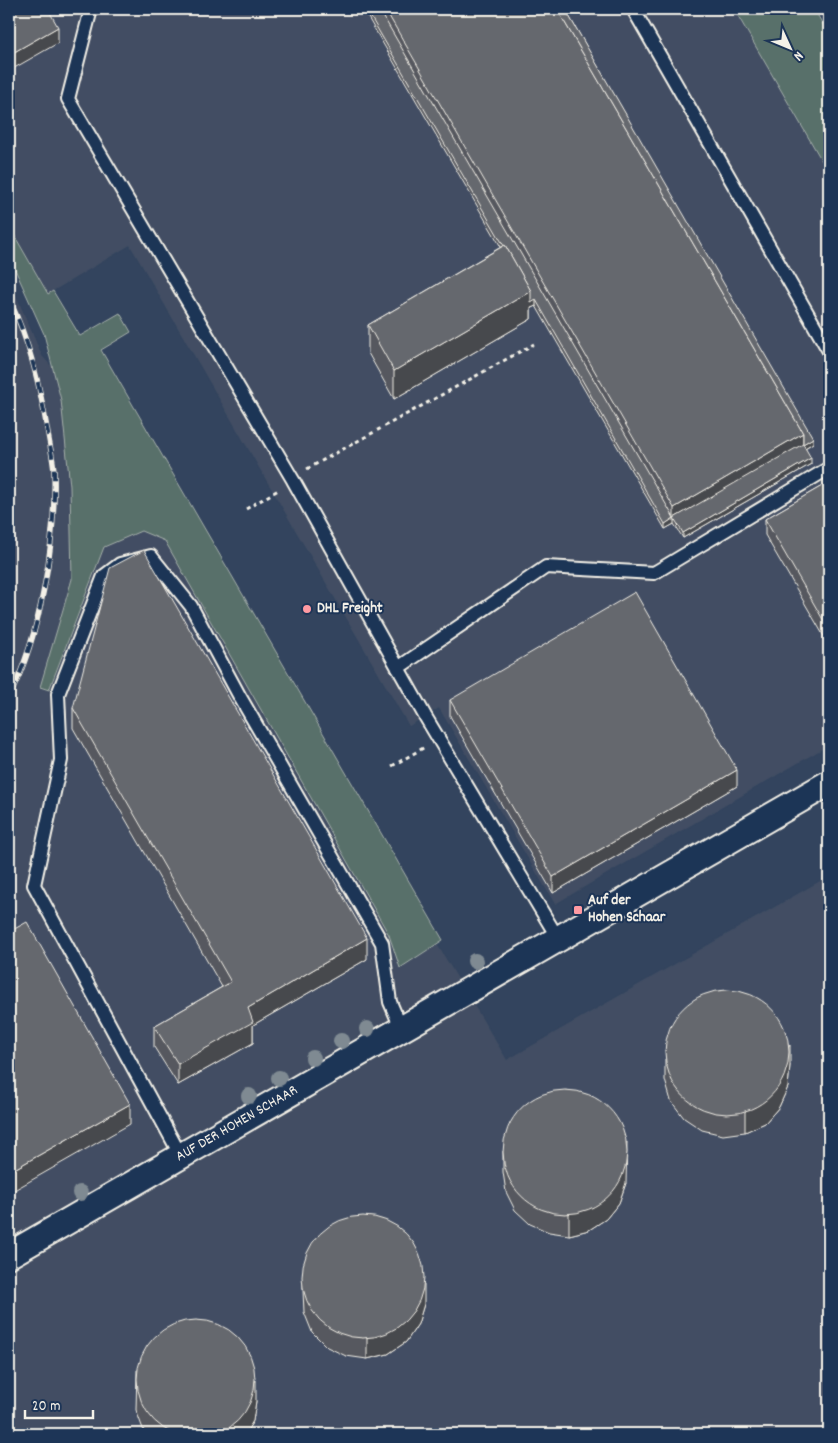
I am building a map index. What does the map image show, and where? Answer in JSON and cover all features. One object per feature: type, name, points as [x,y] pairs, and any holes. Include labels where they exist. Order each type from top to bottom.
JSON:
[{"type":"street","name":"AUF DER HOHEN SCHAAR","points":[[9,1255],[829,783]]},
{"type":"lane","points":[[91,9],[68,99],[293,480],[438,739],[559,940]]},
{"type":"lane","points":[[633,9],[829,351]]},
{"type":"lane","points":[[398,668],[546,567],[654,572],[829,468]]},
{"type":"lane","points":[[181,1156],[34,886],[61,760],[58,694],[104,576],[120,564],[151,556],[191,606],[240,696],[382,943],[390,1002],[402,1030]]},
{"type":"path","points":[[246,509],[293,480],[316,463],[534,344]]},
{"type":"path","points":[[392,766],[438,739]]},
{"type":"shaded area","name":"DHL Freight","points":[[9,9],[734,9],[829,173],[829,745],[555,904],[439,708],[409,726],[130,245],[48,294],[9,226]]},
{"type":"shaded area","points":[[9,279],[42,356],[154,476],[507,1060],[829,876],[829,1434],[9,1434]]},
{"type":"green space","points":[[734,9],[814,9],[829,35],[829,173]]},
{"type":"green space","points":[[9,226],[48,294],[53,291],[80,336],[120,313],[131,332],[101,350],[443,940],[400,968],[389,935],[165,541],[141,531],[104,547],[49,690],[40,687],[72,579],[70,486],[61,400],[44,334],[9,256]]},
{"type":"building","points":[[9,9],[48,9],[58,27],[9,55]]},
{"type":"building","points":[[366,9],[379,9],[674,518],[665,524],[536,300],[531,303],[531,291]]},
{"type":"building","points":[[385,9],[557,9],[803,433],[674,508]]},
{"type":"building","points":[[557,9],[565,9],[813,438],[803,444],[803,433]]},
{"type":"building","points":[[505,245],[531,291],[394,371],[368,325]]},
{"type":"building","points":[[803,444],[811,458],[683,533],[674,518]]},
{"type":"building","points":[[829,482],[829,630],[765,519]]},
{"type":"building","points":[[144,550],[367,938],[248,1008],[253,1022],[178,1064],[154,1026],[231,982],[73,708],[110,568]]},
{"type":"building","points":[[635,592],[737,770],[553,877],[450,700]]},
{"type":"building","points":[[27,922],[130,1104],[9,1172],[9,932]]},
{"type":"building","points":[[727,990],[751,995],[771,1008],[784,1028],[789,1052],[784,1076],[771,1096],[751,1109],[727,1114],[703,1109],[683,1096],[670,1076],[665,1052],[670,1028],[683,1008],[703,995]]},
{"type":"building","points":[[565,1090],[589,1095],[609,1108],[622,1128],[627,1152],[622,1176],[609,1196],[589,1209],[565,1214],[541,1209],[521,1196],[508,1176],[503,1152],[508,1128],[521,1108],[541,1095]]},
{"type":"building","points":[[363,1216],[386,1221],[406,1234],[419,1254],[424,1277],[419,1300],[406,1320],[386,1333],[363,1338],[340,1333],[320,1320],[307,1300],[302,1277],[307,1254],[320,1234],[340,1221]]},
{"type":"building","points":[[196,1320],[219,1324],[238,1337],[251,1356],[255,1379],[251,1402],[238,1421],[219,1434],[196,1438],[173,1434],[154,1421],[141,1402],[137,1379],[141,1356],[154,1337],[173,1324]]},
{"type":"railway","points":[[9,299],[23,332],[38,382],[54,471],[52,527],[44,587],[30,646],[9,697]]},
{"type":"place","name":"DHL Freight","points":[[307,609]]},
{"type":"place","name":"Auf der Hohen Schaar","points":[[578,910]]}]
